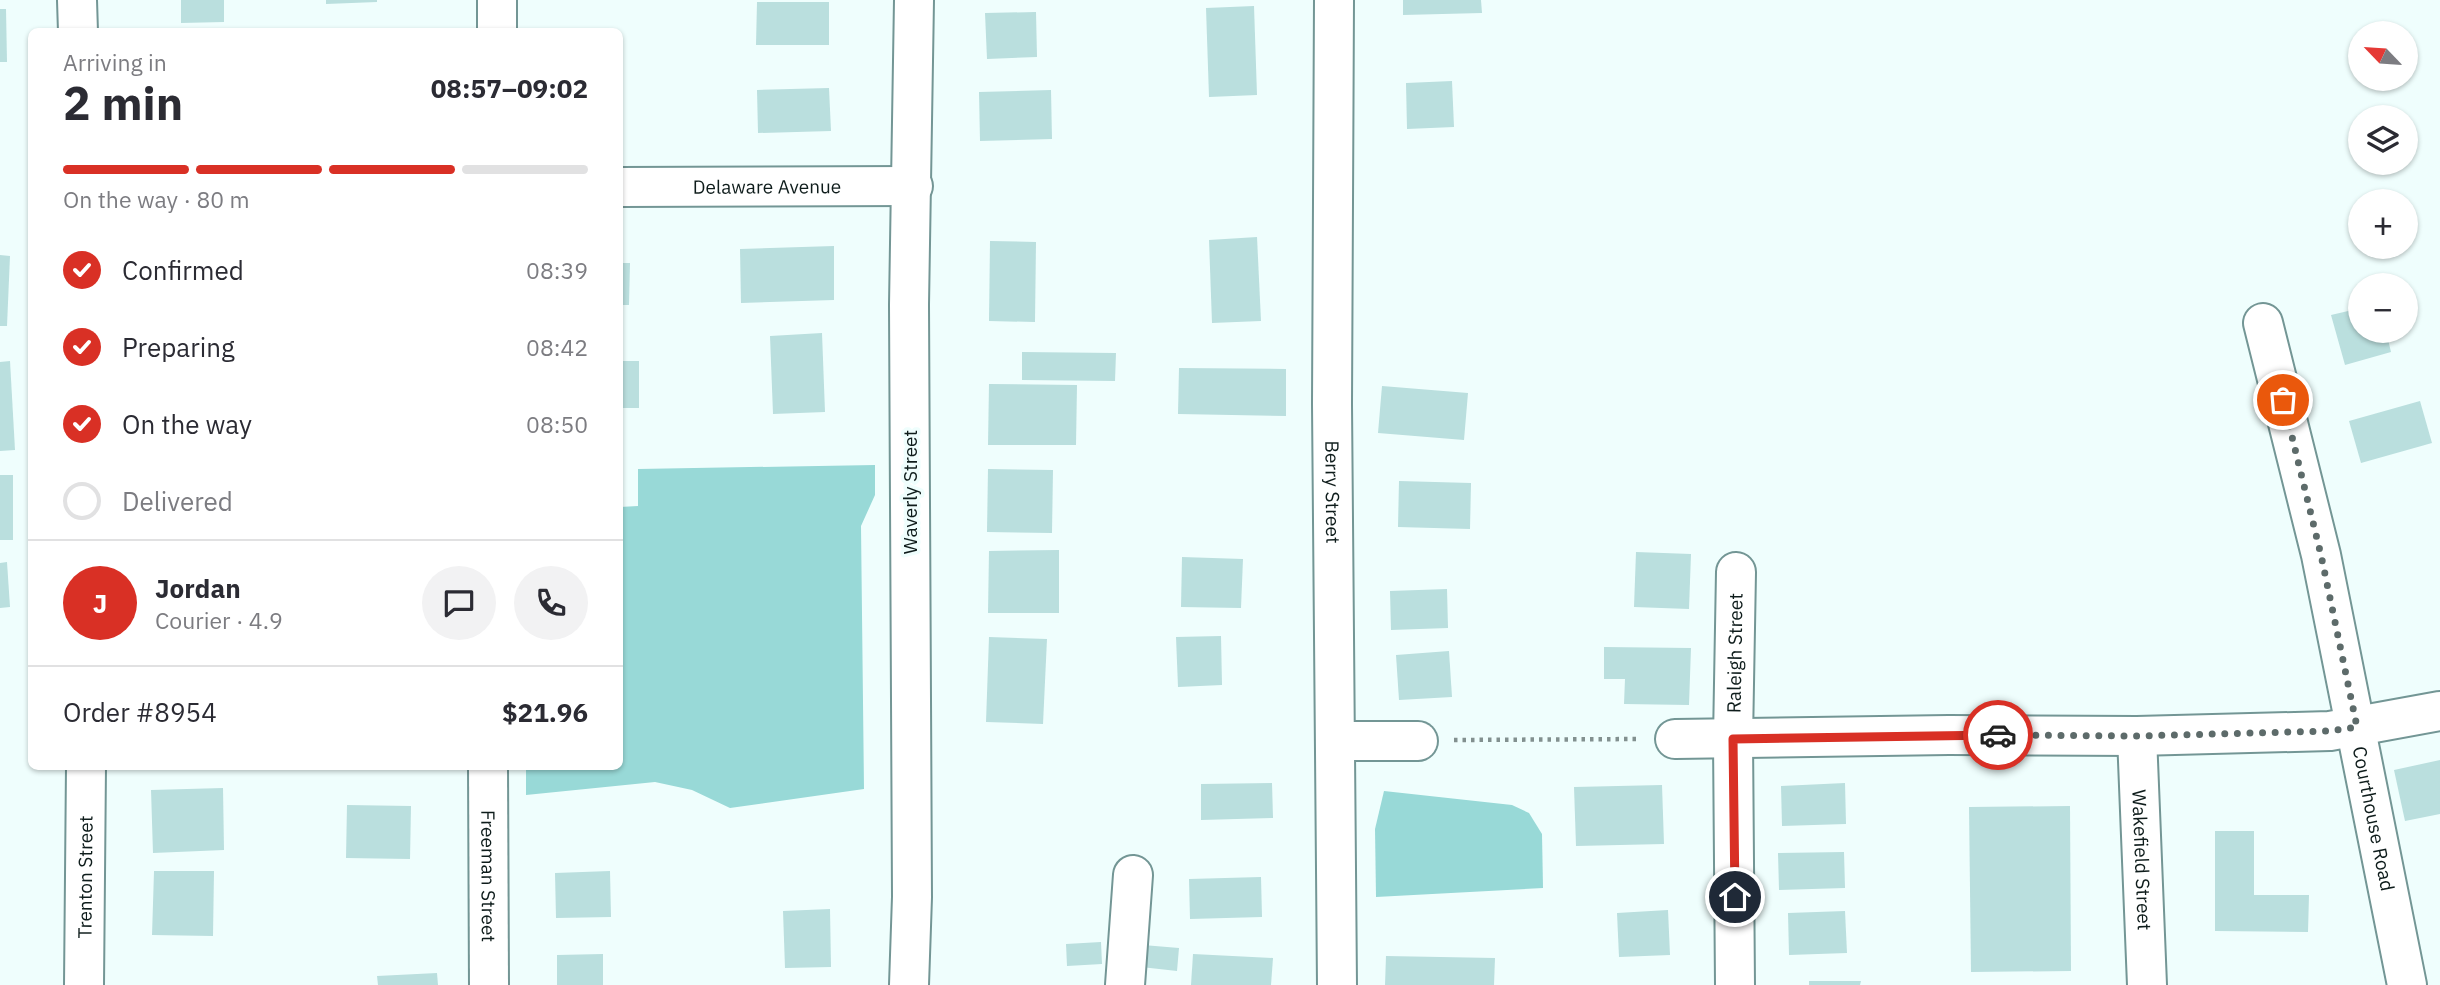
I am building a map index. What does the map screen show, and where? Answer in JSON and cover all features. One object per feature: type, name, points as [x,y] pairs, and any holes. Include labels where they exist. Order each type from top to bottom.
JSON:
[{"type":"street","points":[[77,0],[78,28]]},
{"type":"street","points":[[497,0],[497,28]]},
{"type":"street","name":"Waverly Street","points":[[909,985],[912,897],[909,305],[914,0]]},
{"type":"street","name":"Berry Street","points":[[1334,0],[1332,404],[1337,985]]},
{"type":"street","name":"Delaware Avenue","points":[[623,187],[913,186]]},
{"type":"street","name":"Courthouse Road","points":[[2263,323],[2321,555],[2407,985]]},
{"type":"street","name":"Raleigh Street","points":[[1735,985],[1733,739],[1736,572]]},
{"type":"street","points":[[1675,739],[1949,735],[2137,736],[2330,731],[2440,711]]},
{"type":"street","name":"Wakefield Street","points":[[2137,736],[2147,985]]},
{"type":"street","points":[[1335,741],[1418,741]]},
{"type":"street","name":"Trenton Street","points":[[84,985],[86,770]]},
{"type":"street","name":"Freeman Street","points":[[488,770],[489,985]]},
{"type":"street","points":[[1125,985],[1133,875]]},
{"type":"path","points":[[1418,741],[1675,739]]},
{"type":"shaded area","points":[[875,465],[875,495],[861,526],[864,789],[730,808],[692,790],[655,782],[526,795],[526,770],[623,770],[623,507],[638,506],[638,469]]},
{"type":"shaded area","points":[[1384,791],[1512,805],[1529,813],[1542,834],[1543,888],[1376,897],[1375,829]]},
{"type":"building","points":[[181,0],[224,0],[224,22],[181,23]]},
{"type":"building","points":[[326,0],[377,0],[377,2],[326,4]]},
{"type":"building","points":[[1403,0],[1481,0],[1482,13],[1403,15]]},
{"type":"building","points":[[757,2],[829,2],[829,45],[756,45]]},
{"type":"building","points":[[1254,6],[1257,95],[1209,97],[1206,8]]},
{"type":"building","points":[[0,9],[6,9],[7,62],[0,62]]},
{"type":"building","points":[[1036,12],[1037,57],[987,59],[985,13]]},
{"type":"building","points":[[1452,81],[1454,127],[1407,129],[1406,83]]},
{"type":"building","points":[[829,88],[831,131],[758,133],[757,90]]},
{"type":"building","points":[[1051,90],[1052,139],[980,141],[979,92]]},
{"type":"building","points":[[1257,237],[1261,321],[1212,323],[1209,240]]},
{"type":"building","points":[[990,241],[1036,242],[1035,322],[989,321]]},
{"type":"building","points":[[834,246],[834,300],[741,303],[740,249]]},
{"type":"building","points":[[0,255],[10,256],[7,326],[0,326]]},
{"type":"building","points":[[623,263],[630,263],[629,305],[623,305]]},
{"type":"building","points":[[2348,311],[2348,343],[2389,343],[2391,352],[2345,365],[2331,315]]},
{"type":"building","points":[[822,333],[825,412],[773,414],[770,336]]},
{"type":"building","points":[[1022,352],[1116,353],[1115,381],[1022,380]]},
{"type":"building","points":[[10,361],[15,450],[0,451],[0,362]]},
{"type":"building","points":[[623,361],[639,361],[639,408],[623,408]]},
{"type":"building","points":[[1179,368],[1286,369],[1286,416],[1178,414]]},
{"type":"building","points":[[989,384],[1077,385],[1076,445],[988,445]]},
{"type":"building","points":[[1382,386],[1468,393],[1464,440],[1378,433]]},
{"type":"building","points":[[2420,401],[2432,443],[2361,463],[2349,421]]},
{"type":"building","points":[[988,469],[1053,470],[1052,533],[987,532]]},
{"type":"building","points":[[0,475],[13,475],[13,540],[0,540]]},
{"type":"building","points":[[1399,481],[1471,483],[1470,529],[1398,527]]},
{"type":"building","points":[[1059,550],[1059,613],[988,613],[989,551]]},
{"type":"building","points":[[1636,552],[1691,554],[1689,609],[1634,607]]},
{"type":"building","points":[[1182,557],[1243,559],[1241,608],[1181,607]]},
{"type":"building","points":[[7,562],[10,607],[0,608],[0,563]]},
{"type":"building","points":[[1447,589],[1448,628],[1391,630],[1390,591]]},
{"type":"building","points":[[1221,636],[1222,685],[1178,687],[1176,637]]},
{"type":"building","points":[[989,637],[1047,639],[1043,724],[986,722]]},
{"type":"building","points":[[1604,647],[1691,648],[1689,705],[1624,704],[1625,679],[1604,679]]},
{"type":"building","points":[[1449,651],[1452,697],[1399,700],[1396,655]]},
{"type":"building","points":[[2440,760],[2440,814],[2405,821],[2394,770]]},
{"type":"building","points":[[1272,783],[1273,818],[1201,820],[1201,784]]},
{"type":"building","points":[[1845,783],[1846,824],[1782,826],[1781,786]]},
{"type":"building","points":[[1662,785],[1664,844],[1576,846],[1574,787]]},
{"type":"building","points":[[223,788],[224,850],[153,853],[151,790]]},
{"type":"building","points":[[347,805],[411,806],[410,859],[346,858]]},
{"type":"building","points":[[2070,806],[2071,971],[1971,972],[1969,807]]},
{"type":"building","points":[[2215,831],[2254,831],[2254,895],[2309,895],[2308,932],[2215,931]]},
{"type":"building","points":[[1844,852],[1845,888],[1779,890],[1778,853]]},
{"type":"building","points":[[154,871],[214,871],[213,936],[152,935]]},
{"type":"building","points":[[610,871],[611,917],[556,918],[555,873]]},
{"type":"building","points":[[1261,877],[1262,917],[1190,919],[1189,879]]},
{"type":"building","points":[[830,909],[831,967],[785,968],[783,911]]},
{"type":"building","points":[[1668,910],[1670,955],[1619,957],[1617,913]]},
{"type":"building","points":[[1845,911],[1847,953],[1789,955],[1788,913]]},
{"type":"building","points":[[1101,942],[1102,964],[1067,966],[1066,944]]},
{"type":"building","points":[[1143,945],[1179,948],[1177,971],[1141,967]]},
{"type":"building","points":[[603,954],[603,985],[557,985],[557,955]]},
{"type":"building","points":[[1193,954],[1273,958],[1271,985],[1191,985]]},
{"type":"building","points":[[1386,956],[1495,958],[1494,985],[1385,985]]},
{"type":"building","points":[[437,973],[438,985],[378,985],[377,976]]},
{"type":"building","points":[[1809,981],[1861,981],[1860,985],[1809,985]]},
{"type":"way so far","points":[[1998,735],[2137,736],[2330,731],[2357,727],[2321,555],[2283,400]]},
{"type":"route","points":[[1735,897],[1733,739],[1998,735]]}]
